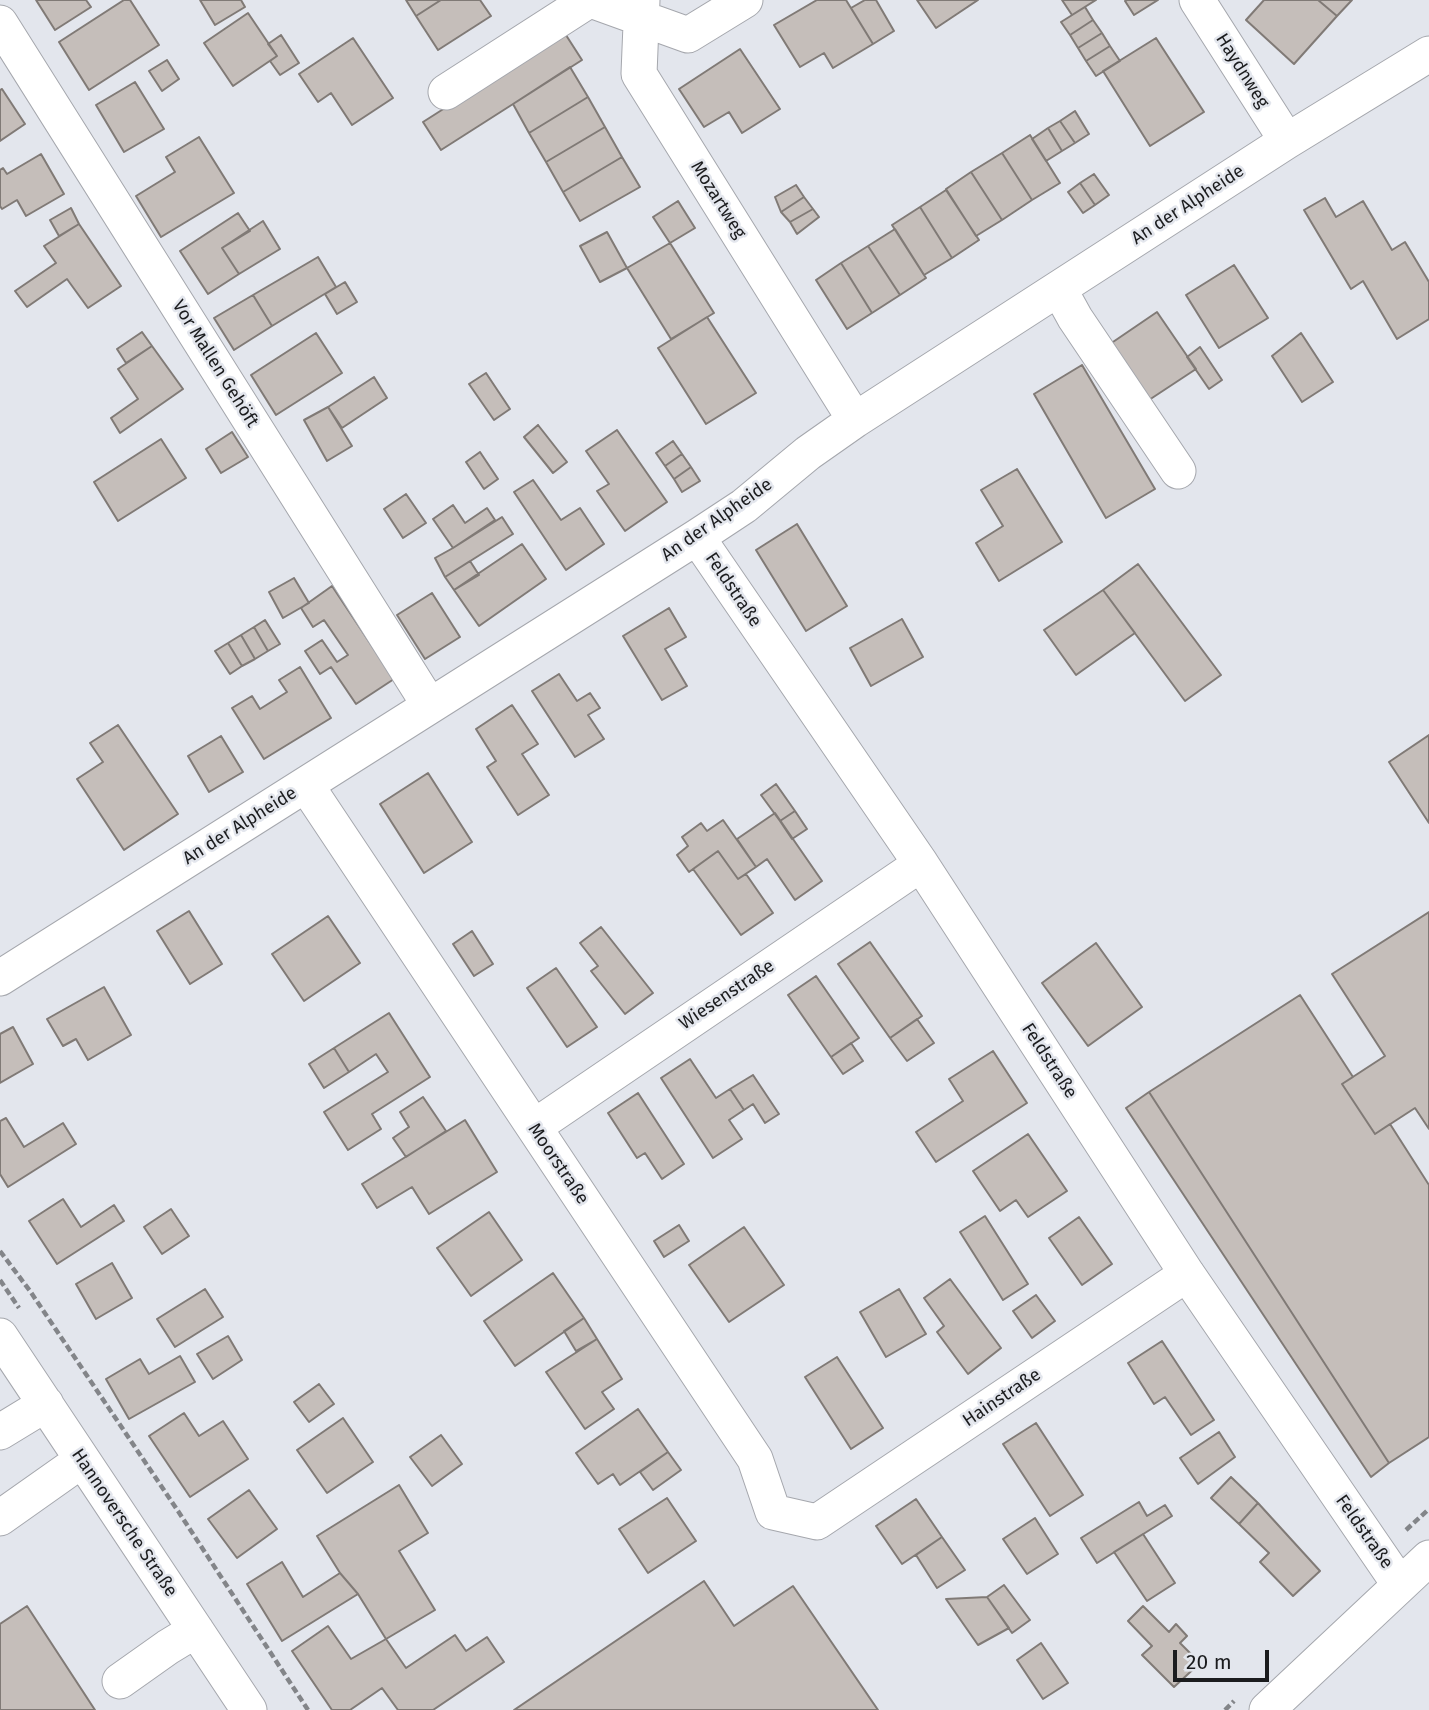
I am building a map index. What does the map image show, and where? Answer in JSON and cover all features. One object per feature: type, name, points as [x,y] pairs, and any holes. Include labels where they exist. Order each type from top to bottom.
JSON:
[{"type":"street","points":[[446,92],[590,0],[641,9],[688,35],[745,0]]},
{"type":"street","name":"Haydnweg","points":[[1197,0],[1287,141]]},
{"type":"street","name":"Mozartweg","points":[[641,9],[639,74],[855,419]]},
{"type":"street","name":"Vor Mallen Gehöft","points":[[0,23],[430,706]]},
{"type":"street","name":"An der Alpheide","points":[[0,978],[697,537],[744,506],[808,453],[855,419],[1287,141],[1429,54]]},
{"type":"street","points":[[1059,289],[1075,318],[1178,471]]},
{"type":"street","name":"Feldstraße","points":[[697,537],[921,864],[1187,1274],[1400,1585]]},
{"type":"street","name":"Moorstraße","points":[[306,785],[755,1460],[772,1512],[817,1522]]},
{"type":"street","name":"Wiesenstraße","points":[[534,1127],[921,864]]},
{"type":"street","name":"Hainstraße","points":[[817,1522],[1187,1274]]},
{"type":"street","name":"Hannoversche Straße","points":[[0,1336],[248,1710]]},
{"type":"street","points":[[0,1432],[46,1404]]},
{"type":"street","points":[[0,1518],[82,1460]]},
{"type":"street","points":[[1267,1710],[1429,1558]]},
{"type":"street","points":[[120,1681],[196,1630]]},
{"type":"path","points":[[0,1253],[30,1291],[308,1710]]},
{"type":"building","points":[[36,0],[86,0],[91,7],[55,30]]},
{"type":"building","points":[[124,0],[130,0],[159,45],[89,90],[59,42]]},
{"type":"building","points":[[200,0],[241,0],[245,7],[215,25]]},
{"type":"building","points":[[406,0],[441,0],[416,16]]},
{"type":"building","points":[[441,0],[480,0],[491,16],[438,50],[416,16]]},
{"type":"building","points":[[817,0],[846,0],[873,44],[833,68],[824,53],[800,67],[774,25]]},
{"type":"building","points":[[865,0],[876,0],[894,31],[873,44],[851,8]]},
{"type":"building","points":[[917,0],[978,0],[936,28]]},
{"type":"building","points":[[1062,0],[1096,0],[1072,15]]},
{"type":"building","points":[[1158,0],[1134,15],[1125,1]]},
{"type":"building","points":[[1264,0],[1318,0],[1337,16],[1294,64],[1246,20]]},
{"type":"building","points":[[1318,0],[1352,0],[1337,16]]},
{"type":"building","points":[[1085,7],[1093,20],[1070,35],[1061,22]]},
{"type":"building","points":[[248,13],[277,56],[233,86],[204,43]]},
{"type":"building","points":[[1093,20],[1102,33],[1078,48],[1070,35]]},
{"type":"building","points":[[564,32],[582,60],[441,150],[423,122]]},
{"type":"building","points":[[1102,33],[1110,46],[1086,61],[1078,48]]},
{"type":"building","points":[[281,35],[299,63],[280,75],[270,61],[277,56],[268,44]]},
{"type":"building","points":[[353,38],[393,98],[352,125],[331,93],[318,102],[299,74]]},
{"type":"building","points":[[1156,38],[1204,112],[1150,146],[1103,71]]},
{"type":"building","points":[[1110,46],[1120,61],[1096,76],[1086,61]]},
{"type":"building","points":[[740,49],[780,109],[742,133],[729,112],[704,127],[679,89]]},
{"type":"building","points":[[167,60],[179,79],[162,91],[149,71]]},
{"type":"building","points":[[570,67],[588,97],[529,133],[513,104]]},
{"type":"building","points":[[135,82],[164,129],[124,152],[96,105]]},
{"type":"building","points":[[2,89],[25,124],[0,141],[0,90]]},
{"type":"building","points":[[588,97],[605,127],[546,162],[529,133]]},
{"type":"building","points":[[1075,111],[1089,134],[1075,143],[1060,121]]},
{"type":"building","points":[[1060,121],[1075,143],[1062,151],[1048,128]]},
{"type":"building","points":[[605,127],[622,157],[563,192],[546,162]]},
{"type":"building","points":[[1048,128],[1062,151],[1046,161],[1032,139]]},
{"type":"building","points":[[1030,135],[1060,183],[1032,200],[1002,153]]},
{"type":"building","points":[[199,137],[234,193],[161,237],[136,196],[175,172],[166,157]]},
{"type":"building","points":[[1002,153],[1032,200],[1002,220],[971,172]]},
{"type":"building","points":[[41,154],[64,194],[26,216],[17,200],[2,209],[0,170],[3,168],[7,174]]},
{"type":"building","points":[[622,157],[640,187],[580,221],[563,192]]},
{"type":"building","points":[[971,172],[1002,220],[976,236],[946,189]]},
{"type":"building","points":[[1094,174],[1109,195],[1095,205],[1080,183]]},
{"type":"building","points":[[1080,183],[1095,205],[1083,213],[1068,192]]},
{"type":"building","points":[[796,185],[804,197],[781,212],[775,197]]},
{"type":"building","points":[[946,190],[979,240],[952,258],[920,207]]},
{"type":"building","points":[[804,197],[813,209],[790,222],[781,212]]},
{"type":"building","points":[[1325,198],[1336,217],[1363,201],[1392,250],[1405,242],[1429,282],[1429,319],[1397,339],[1363,281],[1351,289],[1304,210]]},
{"type":"building","points":[[678,201],[695,228],[670,243],[653,217]]},
{"type":"building","points":[[920,207],[952,258],[924,275],[892,225]]},
{"type":"building","points":[[71,208],[79,224],[59,236],[50,220]]},
{"type":"building","points":[[813,209],[819,217],[797,234],[790,222]]},
{"type":"building","points":[[238,213],[250,231],[222,248],[239,274],[208,294],[180,251]]},
{"type":"building","points":[[263,221],[280,249],[239,274],[222,248]]},
{"type":"building","points":[[79,224],[121,286],[88,308],[67,279],[27,307],[15,291],[56,263],[44,246]]},
{"type":"building","points":[[895,229],[926,278],[900,295],[868,246]]},
{"type":"building","points":[[607,232],[627,268],[600,282],[580,246]]},
{"type":"building","points":[[670,243],[714,313],[671,339],[627,268]]},
{"type":"building","points":[[868,246],[900,295],[872,313],[841,263]]},
{"type":"building","points":[[318,257],[336,287],[272,326],[253,295]]},
{"type":"building","points":[[841,263],[872,313],[847,329],[816,280]]},
{"type":"building","points":[[1234,265],[1268,318],[1219,348],[1186,295]]},
{"type":"building","points":[[345,282],[357,302],[337,314],[325,294]]},
{"type":"building","points":[[253,295],[272,326],[234,350],[214,318]]},
{"type":"building","points":[[1157,312],[1196,369],[1149,400],[1110,344]]},
{"type":"building","points":[[707,317],[756,393],[706,424],[658,348]]},
{"type":"building","points":[[142,332],[152,346],[126,363],[117,349]]},
{"type":"building","points":[[316,333],[342,373],[276,415],[251,375]]},
{"type":"building","points":[[1301,333],[1333,382],[1302,402],[1272,356]]},
{"type":"building","points":[[152,346],[183,389],[120,433],[111,418],[138,399],[118,369]]},
{"type":"building","points":[[1200,347],[1222,380],[1209,389],[1187,357]]},
{"type":"building","points":[[1082,365],[1155,489],[1106,518],[1034,394]]},
{"type":"building","points":[[486,373],[510,409],[494,420],[469,384]]},
{"type":"building","points":[[374,377],[387,398],[342,428],[328,407]]},
{"type":"building","points":[[328,407],[352,446],[327,461],[304,420]]},
{"type":"building","points":[[538,425],[567,462],[553,473],[524,437]]},
{"type":"building","points":[[617,430],[667,502],[625,531],[597,491],[609,484],[586,451]]},
{"type":"building","points":[[232,432],[248,457],[221,473],[206,449]]},
{"type":"building","points":[[161,439],[186,478],[118,521],[94,482]]},
{"type":"building","points":[[673,441],[682,454],[665,466],[656,453]]},
{"type":"building","points":[[480,452],[498,479],[484,489],[466,462]]},
{"type":"building","points":[[682,454],[691,467],[674,479],[665,466]]},
{"type":"building","points":[[691,467],[700,481],[682,492],[674,479]]},
{"type":"building","points":[[1017,469],[1062,542],[999,581],[976,543],[1003,526],[981,490]]},
{"type":"building","points":[[533,480],[561,520],[580,508],[604,544],[566,570],[514,492]]},
{"type":"building","points":[[406,494],[426,523],[403,538],[384,509]]},
{"type":"building","points":[[453,505],[465,523],[487,508],[495,520],[453,548],[433,519]]},
{"type":"building","points":[[502,517],[513,534],[445,577],[435,558]]},
{"type":"building","points":[[797,524],[847,606],[806,631],[756,550]]},
{"type":"building","points":[[522,544],[546,579],[479,626],[454,590]]},
{"type":"building","points":[[470,561],[479,575],[454,590],[445,577]]},
{"type":"building","points":[[1138,564],[1221,675],[1185,701],[1103,590]]},
{"type":"building","points":[[294,578],[309,603],[283,618],[269,592]]},
{"type":"building","points":[[332,586],[394,679],[356,704],[331,667],[320,674],[305,651],[322,640],[337,662],[348,655],[324,620],[313,627],[301,608]]},
{"type":"building","points":[[1103,590],[1135,633],[1076,675],[1044,630]]},
{"type":"building","points":[[432,593],[460,637],[425,659],[397,615]]},
{"type":"building","points":[[669,608],[686,637],[665,649],[687,686],[662,700],[623,636]]},
{"type":"building","points":[[902,619],[923,657],[871,686],[850,648]]},
{"type":"building","points":[[265,620],[280,644],[268,651],[254,627]]},
{"type":"building","points":[[254,627],[268,651],[255,659],[241,635]]},
{"type":"building","points":[[241,635],[255,659],[242,666],[228,643]]},
{"type":"building","points":[[228,643],[242,666],[230,674],[215,651]]},
{"type":"building","points":[[300,667],[331,718],[264,759],[232,708],[252,696],[260,709],[287,692],[279,680]]},
{"type":"building","points":[[559,674],[577,701],[590,693],[600,708],[588,715],[604,739],[575,757],[532,691]]},
{"type":"building","points":[[512,705],[538,744],[522,754],[549,795],[518,815],[487,767],[496,761],[476,729]]},
{"type":"building","points":[[118,725],[178,814],[124,850],[77,779],[103,762],[90,743]]},
{"type":"building","points":[[1429,735],[1429,823],[1389,762]]},
{"type":"building","points":[[221,736],[243,772],[209,792],[188,756]]},
{"type":"building","points":[[428,773],[472,842],[424,873],[380,804]]},
{"type":"building","points":[[776,784],[795,811],[780,821],[761,795]]},
{"type":"building","points":[[795,811],[807,829],[792,839],[780,821]]},
{"type":"building","points":[[775,813],[822,881],[795,900],[767,859],[756,867],[737,839]]},
{"type":"building","points":[[723,820],[756,867],[738,879],[718,851],[689,872],[677,855],[688,846],[682,837],[701,823],[707,831]]},
{"type":"building","points":[[718,851],[738,879],[746,874],[773,913],[741,935],[693,869]]},
{"type":"building","points":[[189,911],[222,964],[190,984],[157,931]]},
{"type":"building","points":[[1429,912],[1429,1129],[1415,1108],[1375,1134],[1342,1084],[1385,1056],[1332,974]]},
{"type":"building","points":[[328,916],[360,963],[304,1001],[272,954]]},
{"type":"building","points":[[601,927],[653,993],[625,1014],[591,971],[598,966],[580,943]]},
{"type":"building","points":[[472,931],[493,964],[474,976],[453,944]]},
{"type":"building","points":[[870,942],[922,1016],[890,1038],[838,964]]},
{"type":"building","points":[[1096,943],[1142,1007],[1088,1046],[1042,983]]},
{"type":"building","points":[[556,968],[597,1027],[567,1047],[527,988]]},
{"type":"building","points":[[816,976],[859,1038],[831,1057],[788,995]]},
{"type":"building","points":[[104,987],[131,1035],[88,1060],[76,1039],[63,1046],[47,1019]]},
{"type":"building","points":[[1300,995],[1353,1077],[1342,1084],[1375,1134],[1390,1124],[1429,1185],[1429,1437],[1389,1463],[1149,1092]]},
{"type":"building","points":[[389,1013],[430,1077],[372,1114],[381,1129],[348,1150],[324,1112],[388,1072],[376,1054],[349,1072],[334,1048]]},
{"type":"building","points":[[917,1019],[934,1043],[907,1061],[890,1038]]},
{"type":"building","points":[[13,1027],[33,1064],[0,1083],[0,1034]]},
{"type":"building","points":[[851,1043],[863,1061],[843,1074],[831,1057]]},
{"type":"building","points":[[334,1048],[349,1072],[324,1088],[309,1064]]},
{"type":"building","points":[[993,1051],[1027,1103],[936,1162],[916,1132],[963,1101],[949,1079]]},
{"type":"building","points":[[690,1059],[716,1098],[730,1089],[744,1110],[729,1120],[742,1139],[713,1158],[661,1078]]},
{"type":"building","points":[[753,1075],[779,1114],[765,1123],[753,1104],[744,1110],[730,1089]]},
{"type":"building","points":[[1149,1092],[1389,1463],[1371,1477],[1126,1108]]},
{"type":"building","points":[[638,1093],[684,1164],[662,1179],[645,1153],[637,1158],[608,1113]]},
{"type":"building","points":[[423,1097],[446,1131],[406,1157],[393,1138],[409,1127],[400,1112]]},
{"type":"building","points":[[6,1118],[24,1147],[63,1123],[76,1144],[8,1187],[0,1174],[0,1121]]},
{"type":"building","points":[[465,1120],[497,1172],[429,1214],[412,1187],[377,1208],[362,1184]]},
{"type":"building","points":[[1028,1134],[1067,1191],[1028,1217],[1016,1200],[1000,1211],[973,1171]]},
{"type":"building","points":[[63,1199],[81,1227],[114,1205],[124,1221],[57,1264],[29,1221]]},
{"type":"building","points":[[171,1209],[189,1236],[162,1254],[144,1227]]},
{"type":"building","points":[[489,1212],[522,1260],[471,1296],[437,1248]]},
{"type":"building","points":[[985,1216],[1028,1284],[1003,1300],[960,1232]]},
{"type":"building","points":[[1079,1217],[1112,1264],[1082,1285],[1049,1238]]},
{"type":"building","points":[[679,1225],[689,1241],[664,1257],[654,1241]]},
{"type":"building","points":[[744,1227],[784,1285],[729,1322],[689,1265]]},
{"type":"building","points":[[112,1263],[132,1298],[96,1319],[76,1284]]},
{"type":"building","points":[[553,1273],[584,1318],[515,1366],[484,1321]]},
{"type":"building","points":[[950,1279],[1001,1348],[968,1374],[937,1332],[944,1326],[924,1298]]},
{"type":"building","points":[[205,1289],[223,1317],[175,1347],[157,1319]]},
{"type":"building","points":[[899,1289],[926,1334],[886,1357],[860,1312]]},
{"type":"building","points":[[1036,1295],[1055,1321],[1032,1338],[1013,1311]]},
{"type":"building","points":[[584,1318],[597,1339],[576,1351],[564,1331]]},
{"type":"building","points":[[228,1336],[242,1360],[213,1379],[197,1354]]},
{"type":"building","points":[[597,1339],[622,1379],[602,1392],[614,1409],[585,1429],[546,1372]]},
{"type":"building","points":[[1162,1341],[1214,1420],[1191,1435],[1165,1397],[1154,1404],[1128,1363]]},
{"type":"building","points":[[180,1356],[195,1382],[129,1419],[106,1379],[140,1359],[149,1374]]},
{"type":"building","points":[[837,1357],[883,1428],[851,1449],[805,1377]]},
{"type":"building","points":[[319,1384],[334,1404],[309,1422],[294,1402]]},
{"type":"building","points":[[638,1409],[668,1452],[620,1485],[613,1474],[598,1484],[576,1453]]},
{"type":"building","points":[[184,1413],[199,1436],[223,1421],[248,1459],[190,1497],[149,1436]]},
{"type":"building","points":[[343,1418],[373,1462],[327,1493],[297,1450]]},
{"type":"building","points":[[1036,1423],[1083,1495],[1050,1516],[1003,1444]]},
{"type":"building","points":[[1219,1432],[1235,1457],[1198,1484],[1180,1458]]},
{"type":"building","points":[[441,1435],[462,1464],[432,1486],[410,1457]]},
{"type":"building","points":[[668,1452],[681,1470],[653,1490],[640,1472]]},
{"type":"building","points":[[1231,1477],[1258,1503],[1239,1524],[1211,1498]]},
{"type":"building","points":[[399,1485],[428,1533],[399,1551],[435,1610],[386,1639],[317,1536]]},
{"type":"building","points":[[249,1490],[277,1529],[237,1558],[208,1519]]},
{"type":"building","points":[[667,1498],[696,1541],[648,1573],[619,1529]]},
{"type":"building","points":[[916,1499],[942,1537],[902,1564],[876,1526]]},
{"type":"building","points":[[1139,1502],[1147,1516],[1165,1505],[1172,1516],[1097,1563],[1081,1538]]},
{"type":"building","points":[[1258,1503],[1320,1571],[1293,1596],[1260,1562],[1269,1553],[1239,1524]]},
{"type":"building","points":[[1035,1518],[1058,1554],[1027,1574],[1003,1539]]},
{"type":"building","points":[[1143,1534],[1175,1583],[1147,1601],[1114,1552]]},
{"type":"building","points":[[942,1537],[965,1570],[937,1588],[916,1555]]},
{"type":"building","points":[[282,1562],[303,1597],[340,1573],[358,1594],[282,1641],[247,1584]]},
{"type":"building","points":[[704,1581],[734,1626],[793,1586],[878,1710],[514,1710]]},
{"type":"building","points":[[1004,1585],[1030,1620],[1012,1633],[987,1597]]},
{"type":"building","points":[[987,1597],[1009,1628],[978,1645],[946,1599]]},
{"type":"building","points":[[27,1606],[95,1710],[0,1710],[0,1624]]},
{"type":"building","points":[[1143,1606],[1169,1632],[1176,1624],[1187,1636],[1180,1643],[1200,1663],[1174,1687],[1142,1655],[1152,1646],[1128,1621]]},
{"type":"building","points":[[328,1626],[351,1659],[386,1639],[406,1668],[455,1635],[466,1651],[487,1637],[504,1662],[433,1710],[398,1710],[382,1688],[350,1710],[332,1710],[292,1651]]},
{"type":"building","points":[[1041,1643],[1068,1683],[1043,1699],[1017,1660]]}]
